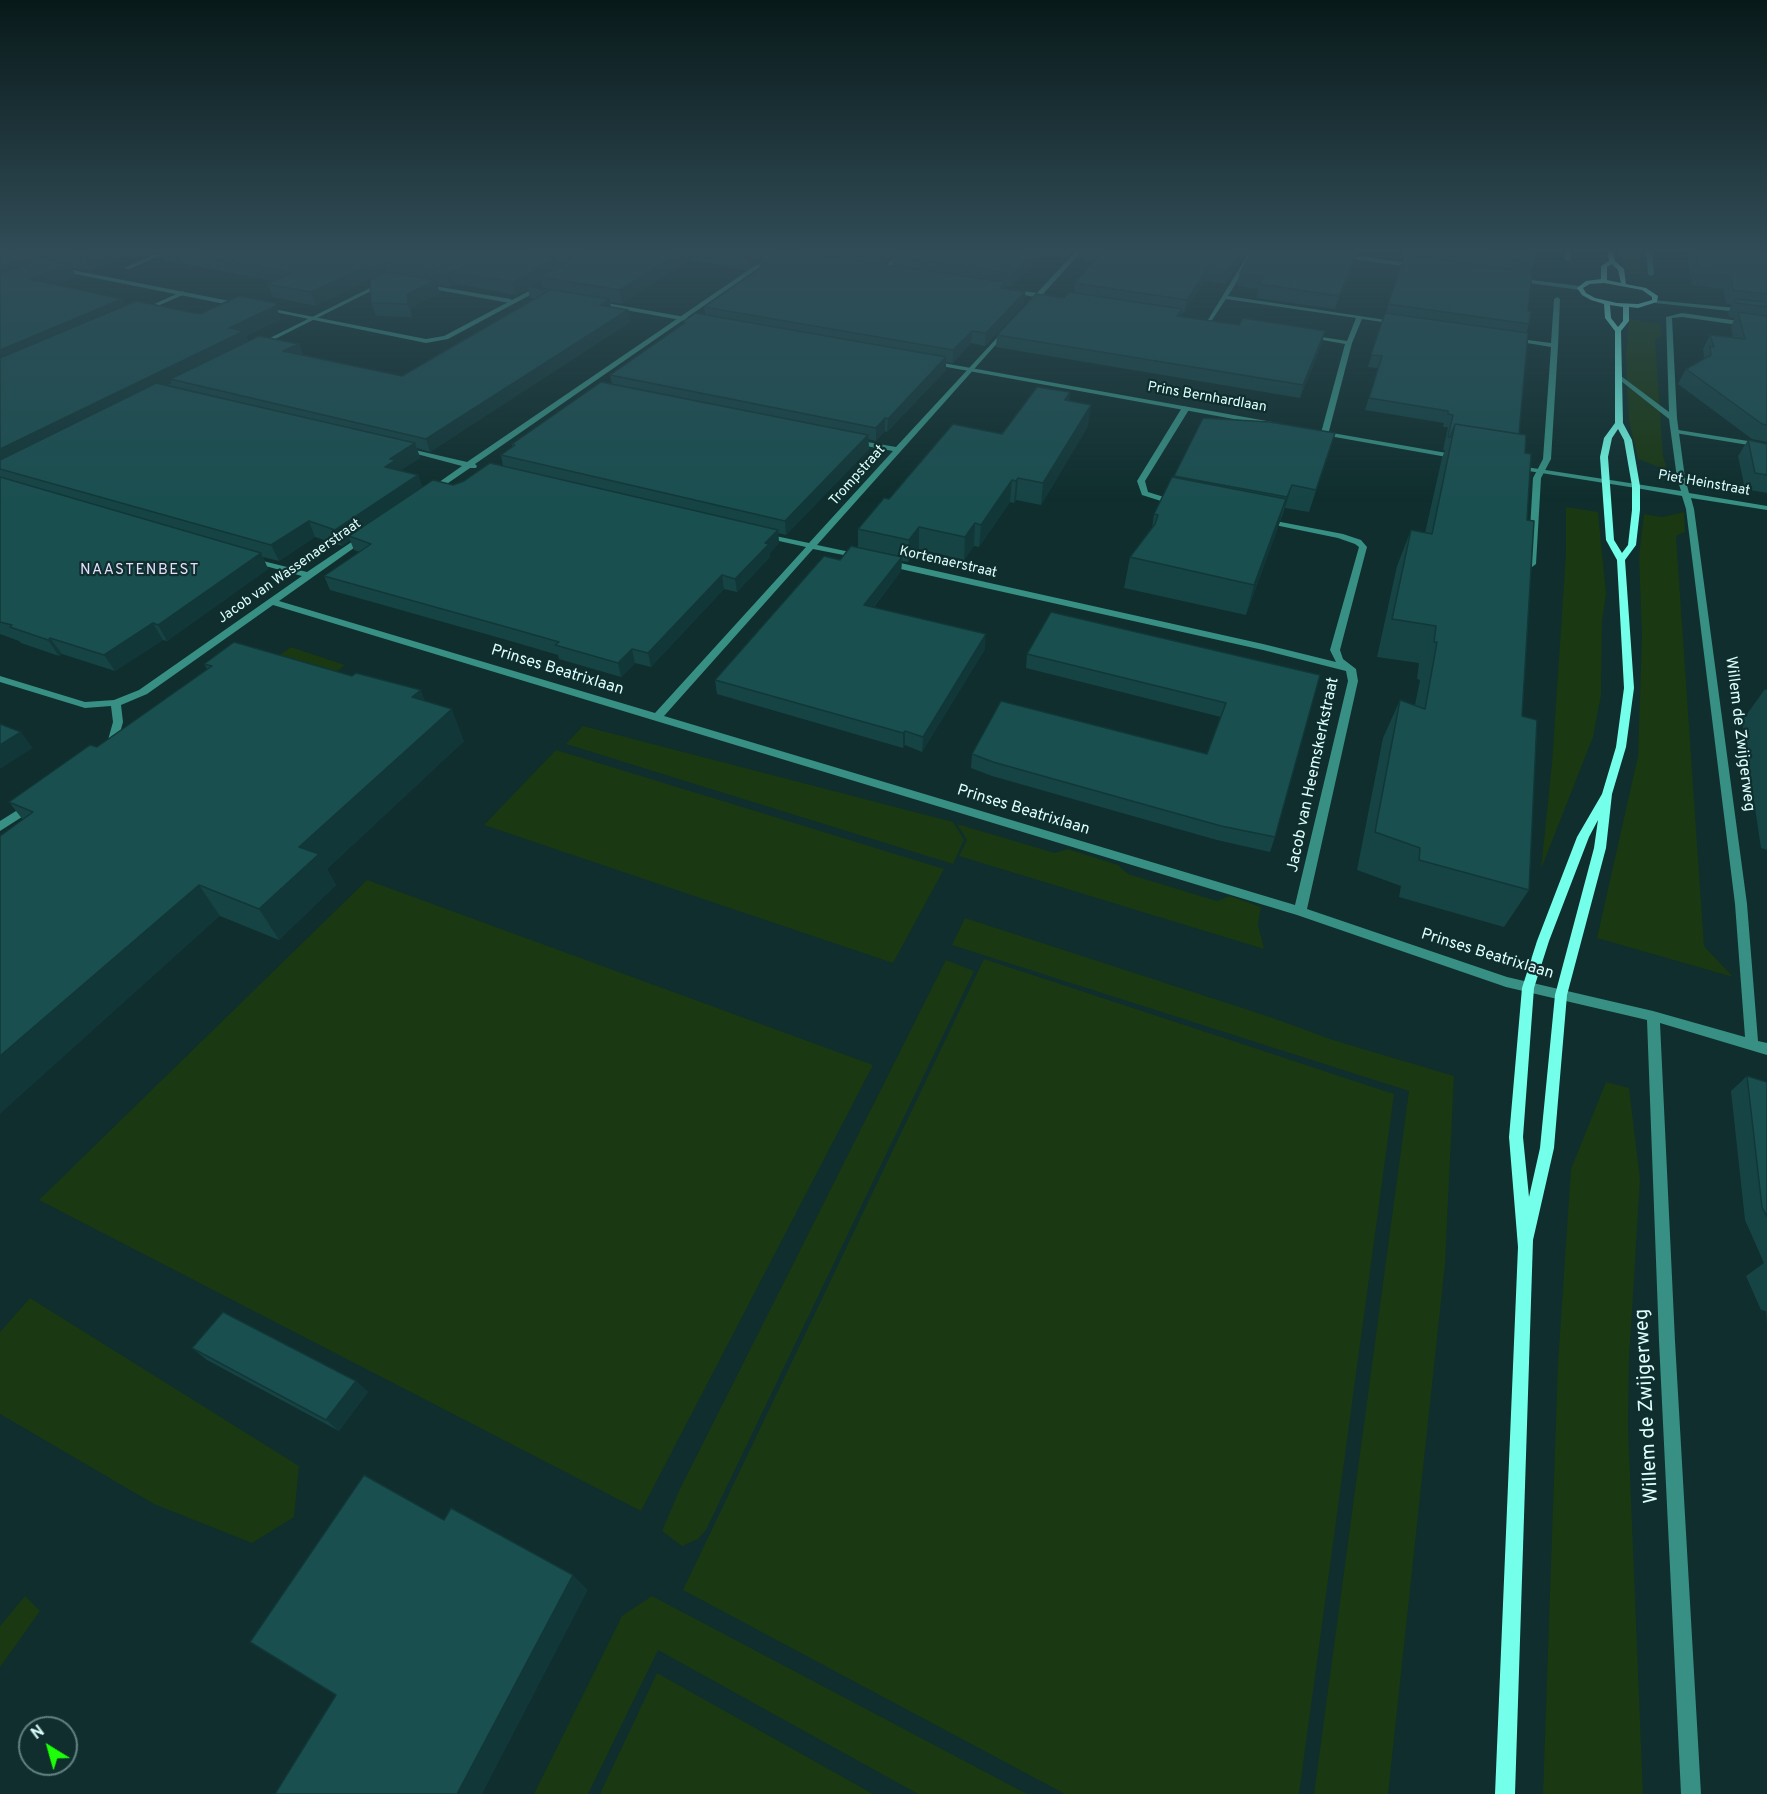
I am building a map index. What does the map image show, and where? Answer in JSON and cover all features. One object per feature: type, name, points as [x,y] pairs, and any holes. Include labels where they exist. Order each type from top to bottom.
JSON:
[{"type":"main road","points":[[1618,335],[1619,423],[1628,440],[1636,486],[1632,544],[1621,560]]},
{"type":"main road","points":[[1526,1247],[1547,1148],[1562,995],[1600,848],[1607,794],[1621,747],[1629,688],[1621,560],[1610,540],[1604,457],[1608,438],[1619,423]]},
{"type":"main road","points":[[1505,1794],[1526,1247],[1516,1137],[1528,988],[1543,941],[1583,837],[1607,794]]},
{"type":"street","points":[[248,350],[279,335]]},
{"type":"street","points":[[393,335],[426,341],[446,338],[452,335]]},
{"type":"street","points":[[421,498],[660,335]]},
{"type":"street","name":"Trompstraat","points":[[656,718],[1001,335]]},
{"type":"street","points":[[1325,433],[1353,335]]},
{"type":"street","points":[[1532,564],[1537,478],[1547,459],[1555,335]]},
{"type":"street","name":"Willem de Zwijgerweg","points":[[1671,335],[1673,418],[1681,478],[1687,494],[1741,904],[1752,1044]]},
{"type":"street","points":[[1302,336],[1349,343]]},
{"type":"street","points":[[1509,339],[1555,346]]},
{"type":"street","name":"Prins Bernhardlaan","points":[[924,361],[1290,427]]},
{"type":"street","points":[[1619,377],[1673,418]]},
{"type":"street","points":[[585,387],[597,389]]},
{"type":"street","points":[[1181,505],[1145,493],[1140,481],[1186,408]]},
{"type":"street","points":[[1314,431],[1464,458]]},
{"type":"street","points":[[1675,431],[1767,446]]},
{"type":"street","points":[[841,438],[899,450]]},
{"type":"street","points":[[390,446],[480,468]]},
{"type":"street","points":[[1509,465],[1606,481]]},
{"type":"street","name":"Piet Heinstraat","points":[[1606,481],[1767,508]]},
{"type":"street","name":"Jacob van Heemskerkstraat","points":[[1261,520],[1340,536],[1358,542],[1363,547],[1335,650],[1339,660],[1351,669],[1353,681],[1300,911]]},
{"type":"street","name":"Jacob van Wassenaerstraat","points":[[0,678],[85,705],[116,703],[143,692],[374,530]]},
{"type":"street","points":[[755,533],[870,559]]},
{"type":"street","points":[[239,555],[307,575]]},
{"type":"street","name":"Kortenaerstraat","points":[[882,562],[1263,647],[1351,669]]},
{"type":"street","name":"Prinses Beatrixlaan","points":[[270,601],[1300,911],[1528,988],[1653,1016],[1767,1049]]},
{"type":"street","points":[[0,693],[14,684]]},
{"type":"street","points":[[103,754],[113,740],[118,723],[116,703]]},
{"type":"street","points":[[0,827],[38,801]]},
{"type":"street","name":"Willem de Zwijgerweg","points":[[1653,1016],[1666,1330],[1691,1794]]},
{"type":"green space","points":[[1628,335],[1662,335],[1655,339],[1663,456],[1667,470],[1638,459],[1629,421],[1626,358]]},
{"type":"green space","points":[[1566,507],[1598,512],[1606,594],[1602,621],[1601,695],[1593,737],[1541,869],[1552,763],[1566,553]]},
{"type":"green space","points":[[1684,512],[1685,532],[1676,536],[1704,946],[1733,977],[1597,938],[1638,756],[1642,636],[1639,556],[1644,514],[1662,517]]},
{"type":"green space","points":[[291,647],[345,665],[329,678],[274,659]]},
{"type":"green space","points":[[583,726],[953,822],[964,840],[953,864],[566,744]]},
{"type":"green space","points":[[556,750],[944,869],[893,963],[484,825]]},
{"type":"green space","points":[[957,824],[1055,853],[1068,849],[1118,865],[1128,874],[1217,901],[1230,896],[1261,907],[1258,925],[1264,949],[959,856],[967,840]]},
{"type":"green space","points":[[367,880],[873,1065],[641,1511],[39,1200]]},
{"type":"green space","points":[[965,918],[1270,1017],[1333,1040],[1454,1076],[1445,1264],[1388,1794],[1314,1794],[1409,1091],[952,945]]},
{"type":"green space","points":[[984,959],[1394,1094],[1299,1794],[1065,1794],[683,1590]]},
{"type":"green space","points":[[946,960],[974,971],[706,1530],[698,1539],[682,1546],[662,1531],[679,1491]]},
{"type":"green space","points":[[1606,1082],[1629,1088],[1640,1179],[1629,1359],[1628,1426],[1643,1794],[1543,1794],[1558,1363],[1571,1169]]},
{"type":"green space","points":[[30,1298],[299,1466],[294,1517],[252,1543],[154,1504],[0,1414],[0,1332]]},
{"type":"green space","points":[[25,1596],[40,1611],[0,1667],[0,1626]]},
{"type":"green space","points":[[652,1596],[1027,1794],[918,1794],[658,1650],[588,1794],[534,1794],[622,1616]]},
{"type":"green space","points":[[657,1673],[873,1794],[600,1794]]},
{"type":"building","points":[[0,335],[37,335],[0,350]]},
{"type":"building","points":[[56,335],[236,335],[0,449],[0,358]]},
{"type":"building","points":[[473,335],[589,335],[426,439],[170,379],[259,336],[299,344],[283,351],[402,376]]},
{"type":"building","points":[[668,335],[819,335],[946,357],[888,419],[885,418],[876,428],[610,375]]},
{"type":"building","points":[[865,335],[968,335],[953,350]]},
{"type":"building","points":[[997,335],[1323,335],[1303,385]]},
{"type":"building","points":[[1378,335],[1528,335],[1519,434],[1455,424],[1448,437],[1453,415],[1448,414],[1448,411],[1369,398],[1382,356],[1371,355]]},
{"type":"building","points":[[1710,335],[1745,339],[1744,335],[1767,335],[1767,425],[1762,424],[1686,369],[1711,355],[1710,346],[1714,347]]},
{"type":"building","points":[[601,382],[868,435],[785,521],[501,455],[515,445],[512,444]]},
{"type":"building","points":[[156,383],[415,443],[390,459],[396,460],[385,467],[418,475],[335,530],[309,521],[271,545],[0,469],[0,460]]},
{"type":"building","points":[[1037,387],[1070,392],[1065,400],[1091,405],[1043,483],[1018,478],[1016,481],[1012,480],[981,525],[975,523],[965,537],[919,527],[909,540],[858,529],[884,498],[889,499],[953,424],[1002,434]]},
{"type":"building","points":[[1203,418],[1270,422],[1335,433],[1316,490],[1292,485],[1287,497],[1174,476]]},
{"type":"building","points":[[1455,424],[1526,435],[1525,453],[1531,454],[1527,520],[1534,521],[1522,716],[1537,720],[1529,890],[1419,860],[1420,848],[1375,832],[1400,700],[1425,709],[1437,642],[1434,642],[1436,626],[1392,619],[1411,530],[1432,534]]},
{"type":"building","points":[[1748,440],[1767,444],[1767,475],[1755,473]]},
{"type":"building","points":[[490,463],[778,530],[765,543],[769,544],[735,579],[722,575],[648,653],[632,649],[618,663],[555,645],[559,642],[324,576],[371,544],[349,536],[433,480],[453,485],[464,481]]},
{"type":"building","points":[[0,477],[261,553],[158,625],[153,623],[104,655],[50,638],[48,640],[0,622]]},
{"type":"building","points":[[1172,477],[1286,499],[1254,585],[1130,557],[1155,524],[1158,515],[1154,514]]},
{"type":"building","points":[[851,546],[902,557],[864,605],[986,634],[923,737],[715,680],[824,556],[840,560]]},
{"type":"building","points":[[1051,612],[1320,675],[1275,837],[1221,826],[993,762],[972,754],[1001,701],[1207,754],[1226,703],[1027,654]]},
{"type":"building","points":[[234,642],[352,676],[356,673],[421,690],[412,697],[452,709],[299,847],[319,854],[259,909],[199,885],[0,1056],[0,836],[33,812],[9,802],[90,745],[97,747],[212,666],[204,664]]},
{"type":"building","points":[[0,724],[21,732],[0,745]]},
{"type":"building","points":[[1747,1076],[1767,1082],[1767,1217],[1762,1207]]},
{"type":"building","points":[[223,1312],[356,1381],[326,1420],[192,1348]]},
{"type":"building","points":[[364,1475],[444,1520],[451,1508],[573,1575],[457,1794],[275,1794],[336,1695],[250,1642]]},
{"type":"district","name":"NAASTENBEST","points":[[140,571]]}]
